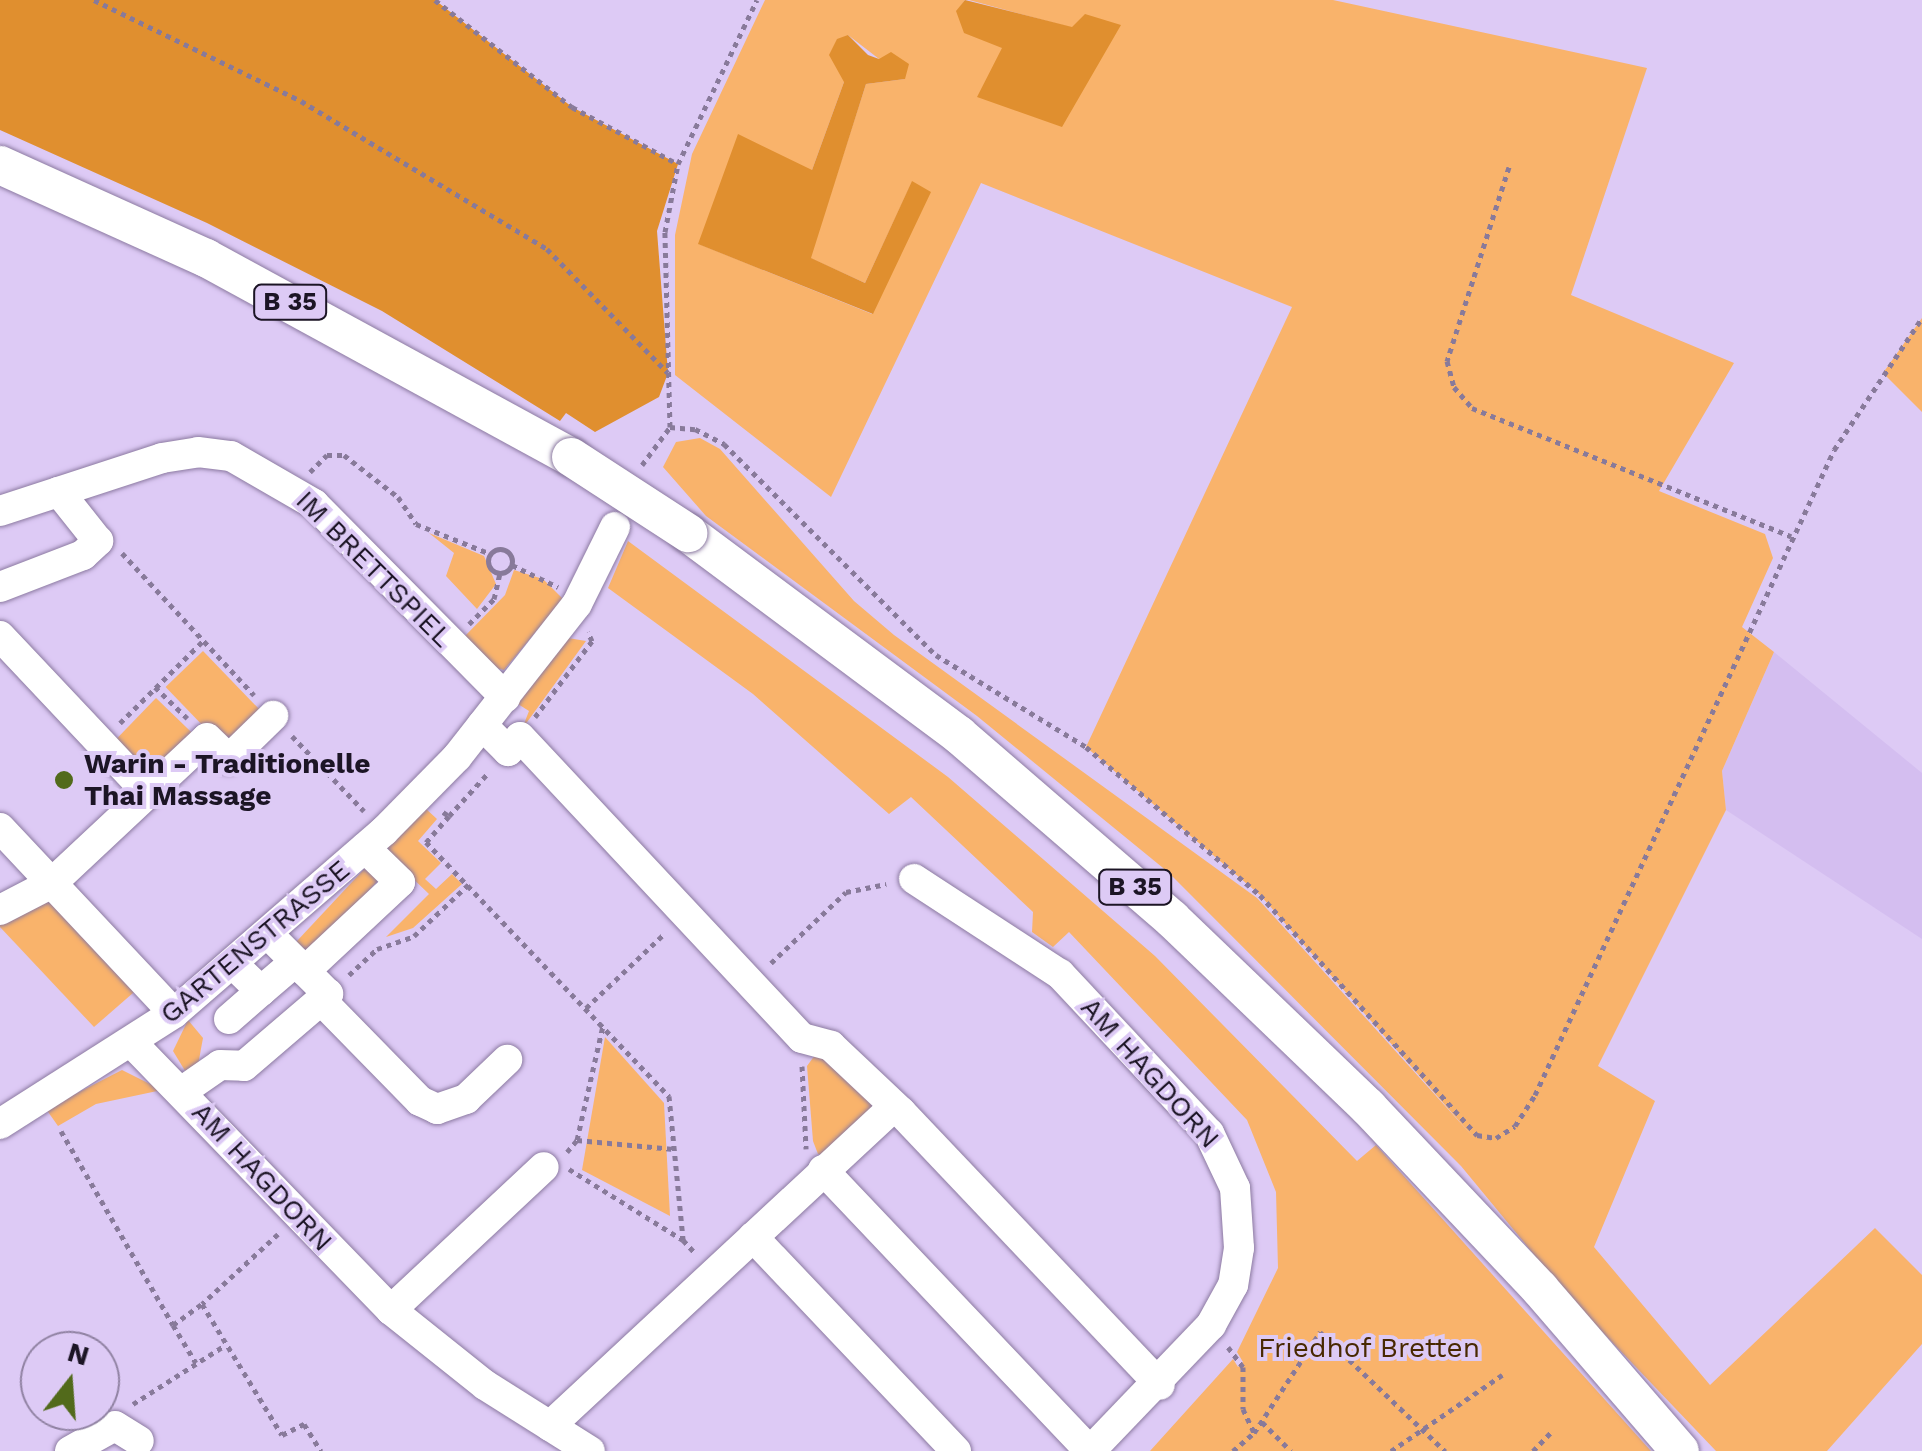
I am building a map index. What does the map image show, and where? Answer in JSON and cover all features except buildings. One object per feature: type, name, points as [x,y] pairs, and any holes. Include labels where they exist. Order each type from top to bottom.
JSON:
[{"type":"main road","name":"B 35","points":[[0,164],[223,267],[571,458],[688,532],[959,735],[1172,920],[1368,1107],[1540,1289],[1680,1451]]},
{"type":"street","name":"IM BRETTSPIEL","points":[[0,511],[198,452],[231,456],[295,490],[505,697]]},
{"type":"street","points":[[0,587],[83,555],[98,541],[58,492]]},
{"type":"street","name":"GARTENSTRASSE","points":[[0,1124],[133,1044],[174,1013],[269,935],[375,839],[482,725],[577,604],[616,527]]},
{"type":"street","points":[[0,636],[148,793]]},
{"type":"street","points":[[0,910],[52,883],[206,738],[229,759],[273,716]]},
{"type":"street","points":[[482,725],[514,744],[686,914],[802,1038],[831,1046],[1160,1386]]},
{"type":"street","points":[[0,828],[174,1013]]},
{"type":"street","points":[[229,1020],[261,992],[300,967],[400,882],[375,839]]},
{"type":"street","name":"AM HAGDORN","points":[[815,1160],[1090,1451],[1160,1386],[1210,1325],[1232,1284],[1240,1216],[1235,1188],[1208,1133],[1060,974],[914,879]]},
{"type":"street","points":[[269,935],[420,1101],[438,1109],[466,1098],[507,1060]]},
{"type":"street","points":[[234,964],[261,992]]},
{"type":"street","points":[[181,1092],[220,1064],[244,1066],[325,997]]},
{"type":"street","name":"AM HAGDORN","points":[[133,1044],[391,1310],[590,1451]]},
{"type":"street","points":[[550,1426],[753,1238],[815,1160],[893,1107]]},
{"type":"street","points":[[391,1310],[551,1165]]},
{"type":"street","points":[[753,1238],[956,1451]]},
{"type":"street","points":[[70,1451],[127,1434]]},
{"type":"path","points":[[94,0],[302,101],[547,249],[668,374]]},
{"type":"path","points":[[435,0],[572,107],[678,164]]},
{"type":"path","points":[[644,459],[670,427],[664,232],[678,164],[757,0]]},
{"type":"path","points":[[1508,168],[1447,361],[1454,387],[1472,408],[1792,536]]},
{"type":"path","points":[[670,427],[695,429],[724,444],[936,654],[1086,747],[1260,895],[1477,1135],[1496,1138],[1515,1126],[1535,1094],[1685,782],[1792,536],[1834,450],[1922,318]]},
{"type":"path","points":[[295,490],[326,456],[344,455],[398,496],[416,524],[491,554],[506,550],[512,565]]},
{"type":"path","points":[[98,541],[119,548],[273,716],[375,839]]},
{"type":"path","points":[[491,554],[488,565],[500,574]]},
{"type":"path","points":[[512,565],[544,575],[577,604]]},
{"type":"path","points":[[449,641],[494,599],[500,574],[512,565]]},
{"type":"path","points":[[100,742],[204,641]]},
{"type":"path","points":[[592,641],[514,744],[426,842],[669,1096],[683,1240]]},
{"type":"path","points":[[155,687],[206,738]]},
{"type":"path","points":[[422,793],[448,816]]},
{"type":"path","points":[[786,949],[846,892],[914,879]]},
{"type":"path","points":[[325,997],[378,949],[414,936],[469,884]]},
{"type":"path","points":[[586,1008],[686,914]]},
{"type":"path","points":[[602,1026],[578,1140],[675,1149]]},
{"type":"path","points":[[802,1038],[815,1160]]},
{"type":"path","points":[[61,1132],[196,1363]]},
{"type":"path","points":[[551,1165],[683,1240],[713,1275]]},
{"type":"path","points":[[173,1325],[202,1304],[298,1214]]},
{"type":"path","points":[[202,1304],[282,1435],[304,1424],[321,1451]]},
{"type":"path","points":[[1210,1325],[1243,1367],[1243,1409],[1254,1433]]},
{"type":"path","points":[[1233,1451],[1254,1433],[1320,1332],[1445,1451]]},
{"type":"path","points":[[127,1434],[140,1396],[226,1346]]},
{"type":"path","points":[[1391,1451],[1502,1375]]},
{"type":"path","points":[[1262,1422],[1291,1451]]},
{"type":"path","points":[[1533,1451],[1552,1430]]},
{"type":"shaded area","points":[[0,0],[435,0],[572,107],[678,164],[657,231],[668,373],[659,397],[595,432],[566,413],[560,421],[382,311],[207,223],[0,130]]},
{"type":"shaded area","points":[[965,0],[1072,27],[1085,14],[1121,25],[1062,127],[977,97],[1002,48],[964,33],[956,11]]},
{"type":"shaded area","points":[[848,35],[868,55],[879,59],[891,52],[909,64],[905,79],[866,84],[811,258],[865,283],[912,181],[931,192],[873,314],[698,244],[738,134],[812,170],[844,82],[829,55],[837,39]]},
{"type":"shaded area","points":[[1774,652],[1922,773],[1922,939],[1726,810],[1722,771]]},
{"type":"green space","points":[[765,0],[965,0],[957,11],[1073,28],[969,0],[1333,0],[1647,68],[1571,295],[1734,363],[1659,491],[1765,534],[1773,558],[1742,627],[1774,652],[1722,771],[1726,810],[1598,1066],[1655,1101],[1594,1247],[1710,1385],[1875,1228],[1922,1275],[1922,1344],[1827,1451],[1716,1451],[1569,1297],[1461,1166],[1168,872],[977,716],[706,516],[663,467],[676,442],[700,438],[720,449],[854,601],[894,635],[1257,898],[1475,1139],[1260,895],[1086,747],[1292,307],[981,183],[831,497],[675,375],[675,235],[692,154]],"holes":[[[848,35],[905,79],[866,84],[810,258],[865,283],[912,182],[872,314],[699,244],[812,170],[844,82]]]},
{"type":"green space","points":[[1922,318],[1922,412],[1883,373]]},
{"type":"green space","points":[[429,533],[484,556],[496,584],[477,609],[446,576],[454,553]]},
{"type":"green space","name":"Friedhof Bretten","points":[[628,541],[948,777],[1155,956],[1357,1161],[1376,1145],[1651,1451],[1150,1451],[1233,1359],[1238,1367],[1243,1362],[1237,1352],[1278,1268],[1276,1192],[1247,1120],[1069,932],[1053,947],[1032,932],[1033,912],[911,797],[889,814],[753,694],[608,588]]},
{"type":"green space","points":[[514,570],[543,579],[563,599],[504,670],[487,666],[465,636],[505,595]]},
{"type":"green space","points":[[568,638],[586,641],[522,729],[529,711],[518,704]]},
{"type":"green space","points":[[203,651],[264,714],[227,750],[166,687]]},
{"type":"green space","points":[[156,698],[196,736],[156,777],[116,739]]},
{"type":"green space","points":[[425,808],[437,819],[418,841],[441,863],[425,879],[436,889],[452,874],[462,884],[413,928],[386,937],[429,894],[383,850]]},
{"type":"green space","points":[[367,866],[380,878],[309,954],[296,942]]},
{"type":"green space","points":[[48,892],[141,986],[94,1027],[0,927],[0,916]]},
{"type":"green space","points":[[188,1020],[203,1038],[198,1065],[187,1074],[173,1051]]},
{"type":"green space","points":[[605,1037],[664,1103],[670,1216],[582,1170]]},
{"type":"green space","points":[[815,1055],[830,1055],[875,1101],[876,1113],[832,1155],[818,1154],[813,1141],[807,1066]]},
{"type":"green space","points":[[122,1070],[162,1090],[96,1104],[58,1126],[46,1109]]},
{"type":"place","name":"Warin - Traditionelle Thai Massage","points":[[64,780]]}]
